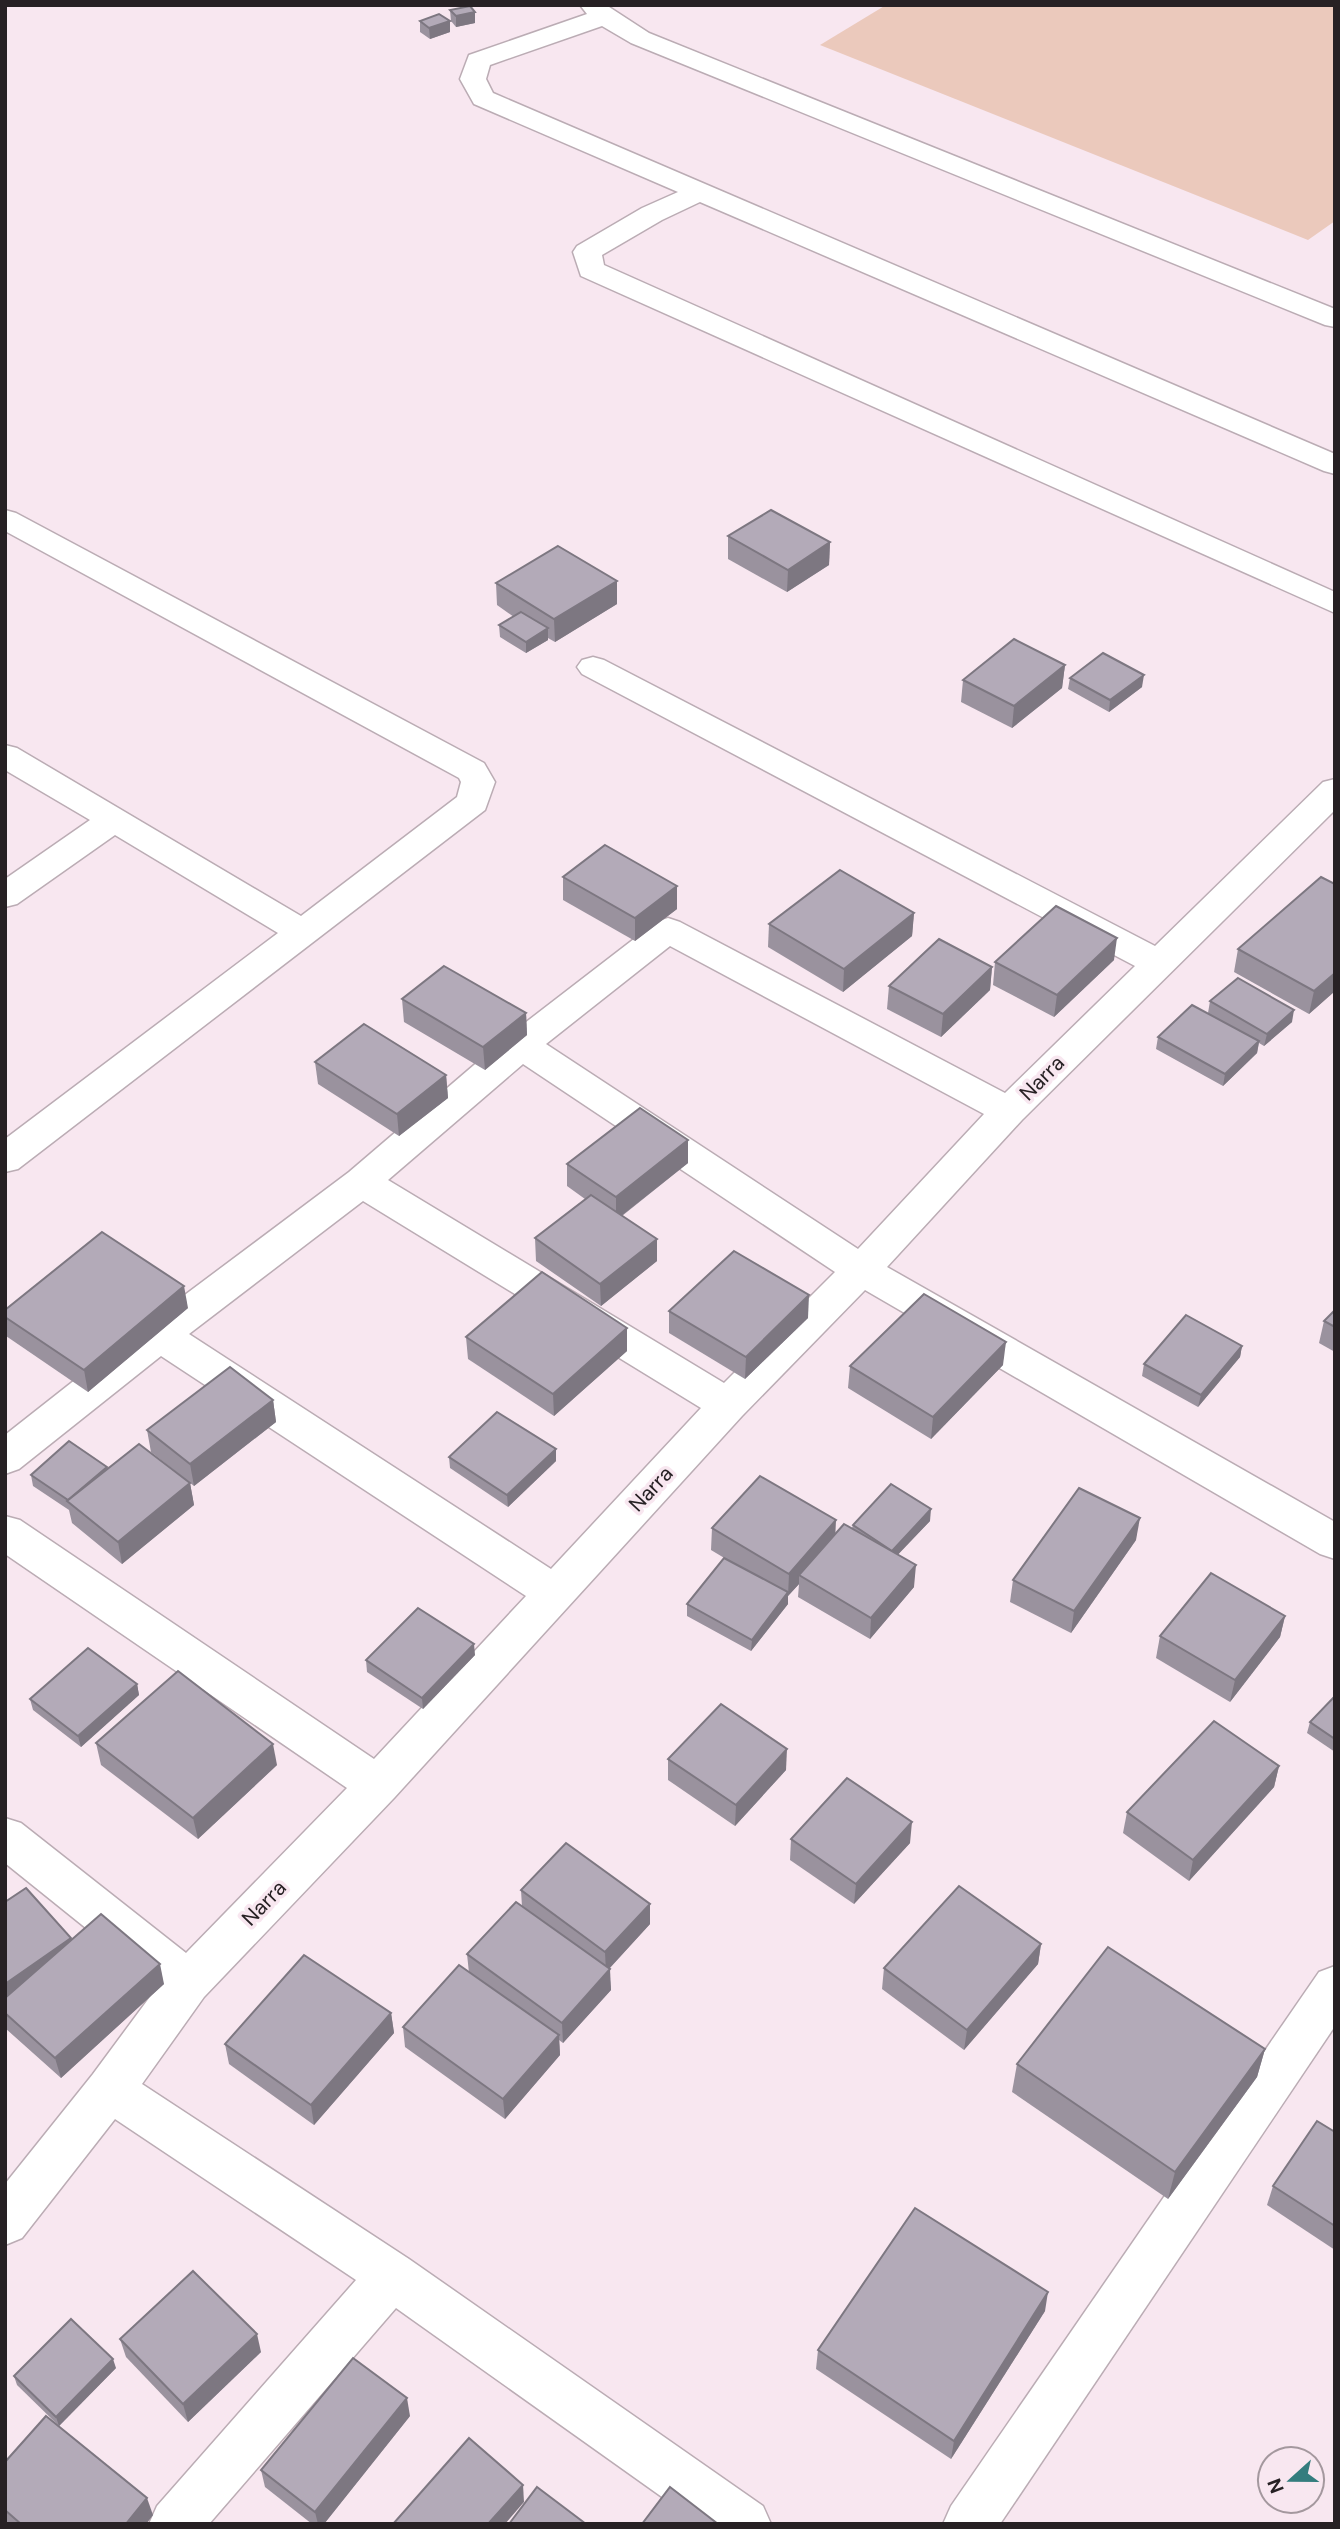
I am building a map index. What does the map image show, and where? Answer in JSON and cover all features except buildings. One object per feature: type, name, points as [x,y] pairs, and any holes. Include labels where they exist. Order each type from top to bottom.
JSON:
[{"type":"street","points":[[1335,319],[640,38],[598,11],[478,60],[473,79],[482,98],[1335,465]]},
{"type":"street","points":[[701,191],[652,214],[587,253],[591,270],[1335,604]]},
{"type":"street","points":[[5,519],[472,771],[478,782],[473,802],[5,1159]]},
{"type":"street","points":[[593,667],[1159,963]]},
{"type":"street","points":[[5,755],[304,933]]},
{"type":"street","name":"Narra","points":[[5,2222],[110,2089],[188,1982],[378,1785],[728,1405],[861,1270],[1009,1111],[1335,790]]},
{"type":"street","points":[[5,896],[114,820]]},
{"type":"street","points":[[5,1458],[160,1335],[362,1182],[521,1045],[667,930],[1009,1111]]},
{"type":"street","points":[[521,1045],[861,1270],[1335,1542]]},
{"type":"street","points":[[362,1182],[728,1405]]},
{"type":"street","points":[[160,1335],[554,1592]]},
{"type":"street","points":[[5,1532],[378,1785]]},
{"type":"street","points":[[5,1837],[188,1982]]},
{"type":"street","points":[[969,2524],[1335,1987]]},
{"type":"street","points":[[110,2089],[391,2276],[745,2524]]},
{"type":"street","points":[[175,2524],[391,2276]]},
{"type":"shaded area","points":[[886,5],[1335,5],[1335,221],[1308,240],[820,45]]}]
